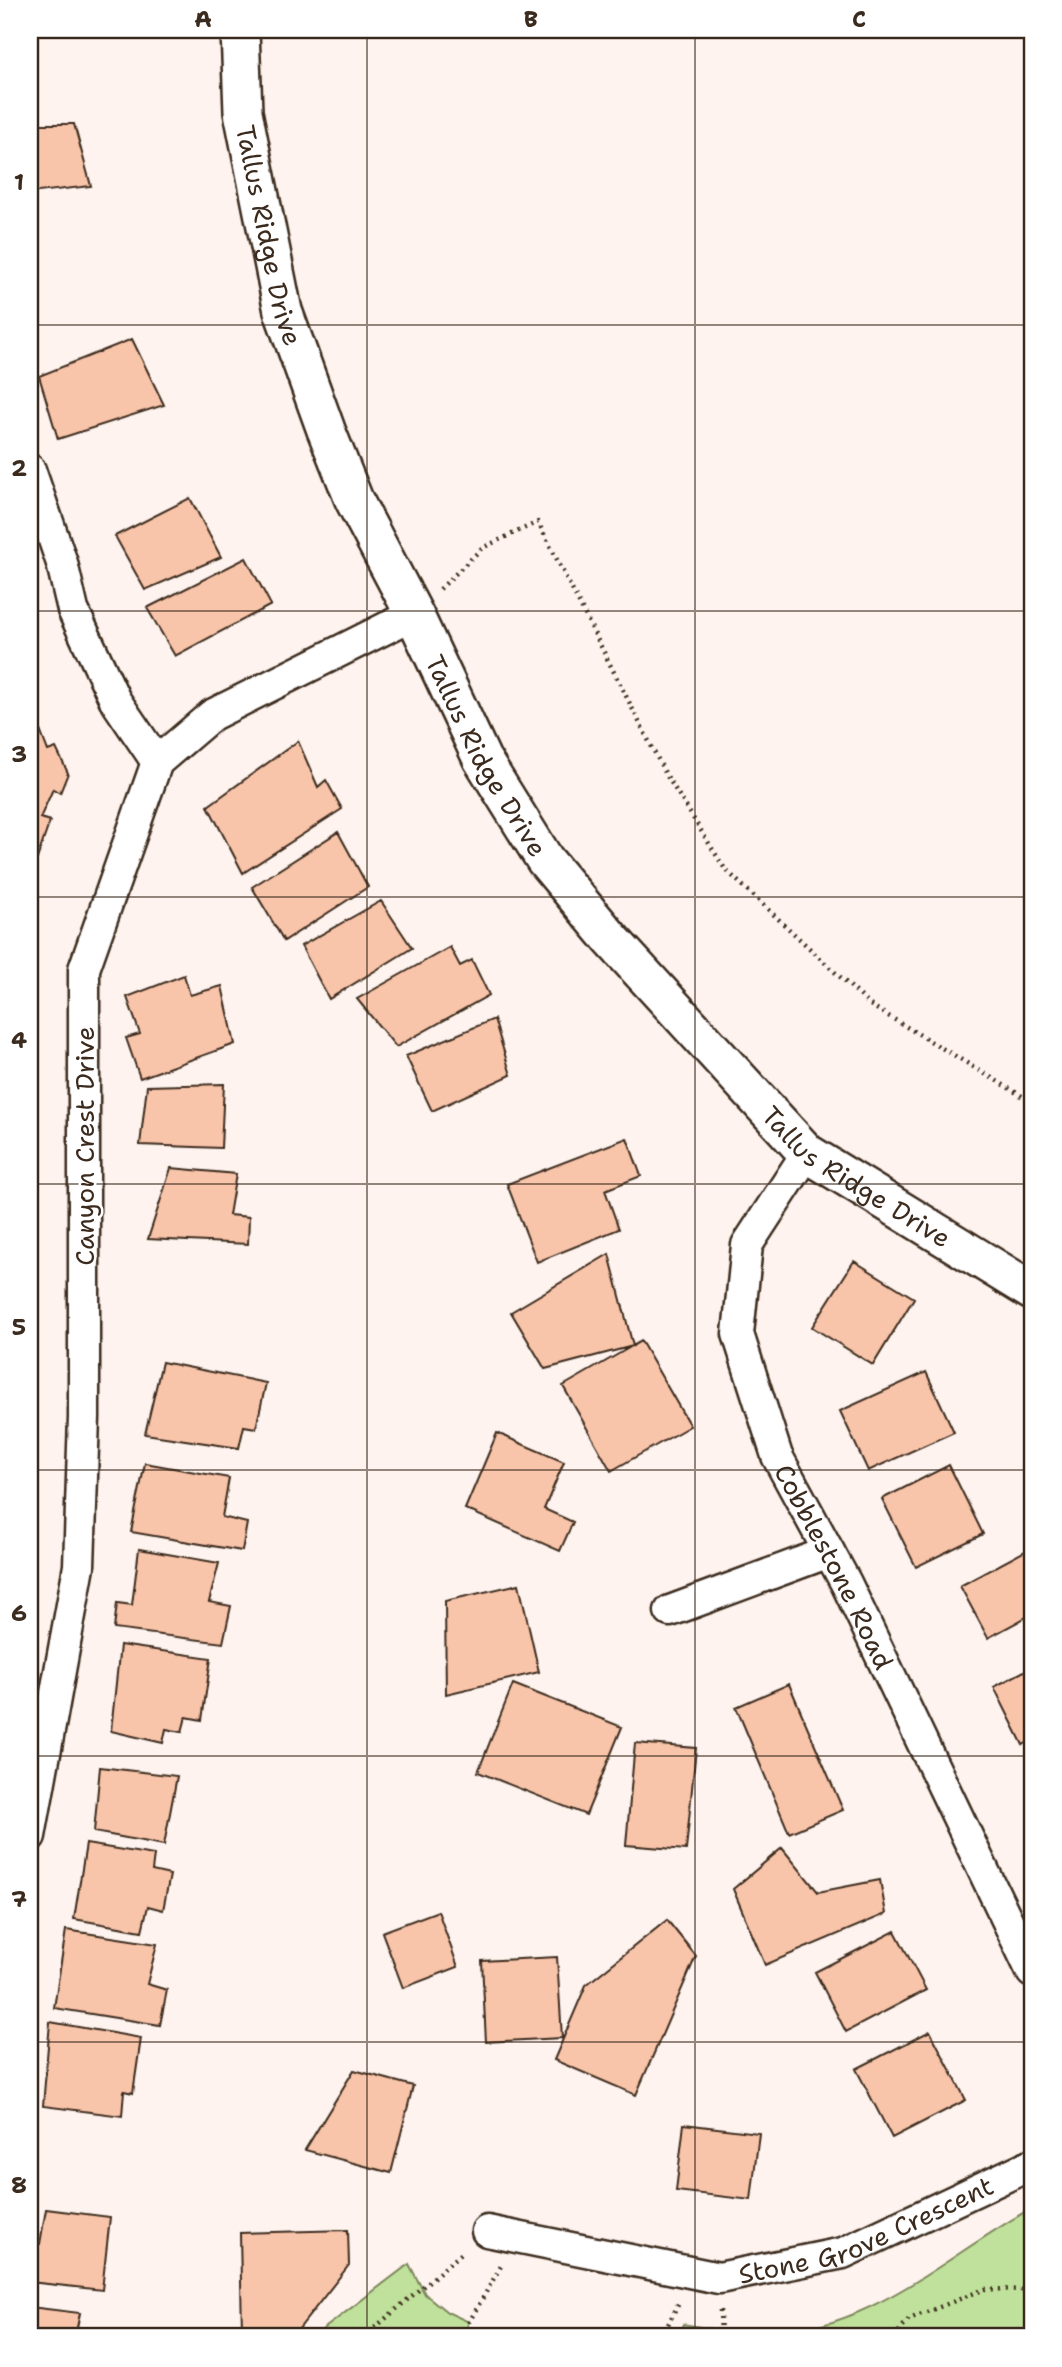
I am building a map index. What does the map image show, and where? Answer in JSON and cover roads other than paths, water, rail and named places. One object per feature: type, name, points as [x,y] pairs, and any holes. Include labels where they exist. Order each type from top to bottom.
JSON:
[{"type":"street","name":"Tallus Ridge Drive","points":[[240,30],[243,112],[283,312],[326,430],[354,500],[414,614],[482,759],[545,860],[611,939],[807,1153],[1032,1291]]},
{"type":"street","points":[[30,470],[62,563],[73,610],[115,700],[157,762]]},
{"type":"street","name":"Canyon Crest Drive","points":[[30,1836],[79,1566],[84,1418],[83,969],[157,762],[212,715],[414,614]]},
{"type":"street","name":"Cobblestone Road","points":[[807,1153],[747,1245],[737,1334],[777,1456],[846,1583],[1032,1972]]},
{"type":"street","points":[[670,1611],[829,1552]]},
{"type":"street","name":"Stone Grove Crescent","points":[[487,2231],[719,2278],[843,2253],[1032,2164]]}]
